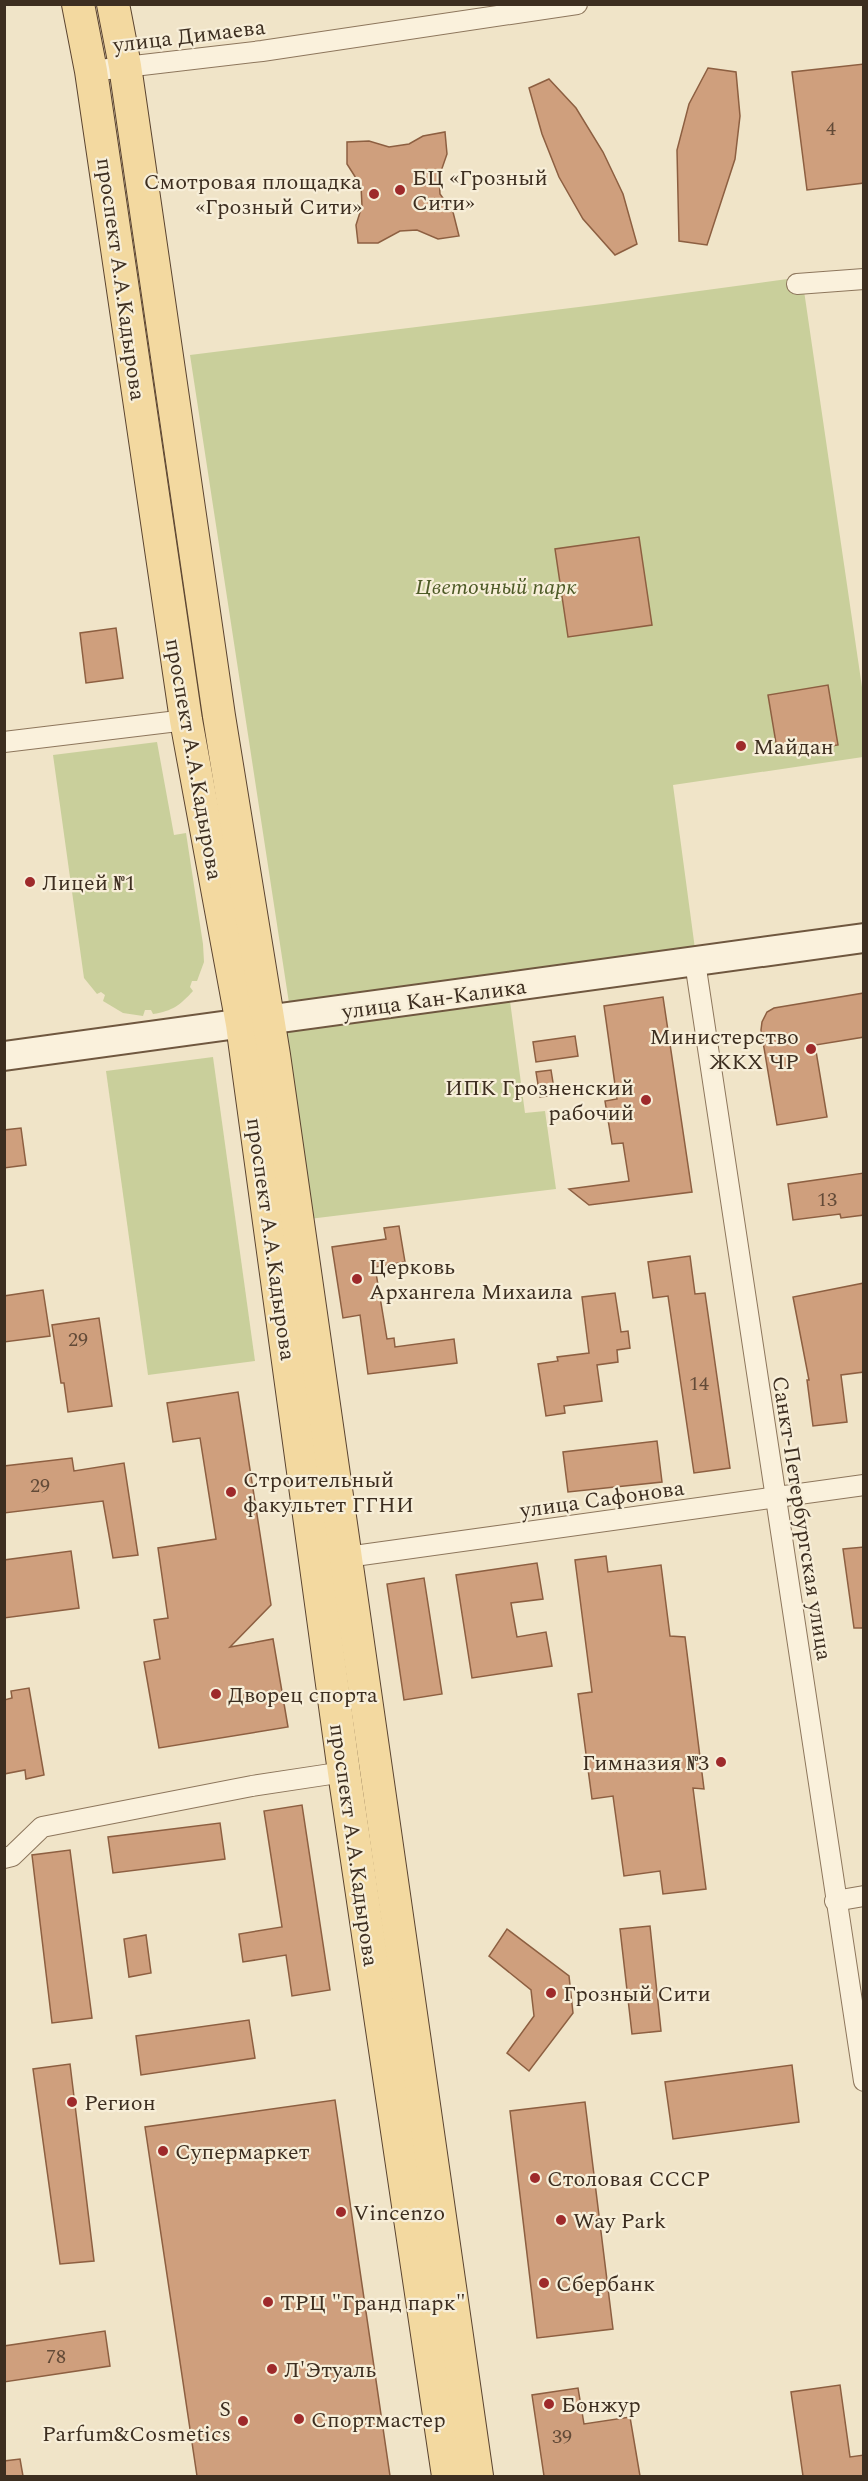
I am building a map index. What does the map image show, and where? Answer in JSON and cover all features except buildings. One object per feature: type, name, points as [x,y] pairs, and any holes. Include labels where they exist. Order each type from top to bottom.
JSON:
[{"type":"main road","name":"проспект А.А.Кадырова","points":[[78,4],[91,71],[186,720],[255,1022],[346,1557],[374,1767],[477,2476]]},
{"type":"main road","name":"проспект А.А.Кадырова","points":[[113,4],[125,66],[219,716],[344,1772],[448,2476]]},
{"type":"street","name":"улица Димаева","points":[[91,71],[262,51],[577,4]]},
{"type":"street","points":[[797,284],[864,279]]},
{"type":"street","points":[[4,742],[186,720]]},
{"type":"street","name":"улица Кан-Калика","points":[[4,1056],[864,938]]},
{"type":"street","name":"Санкт-Петербургская улица","points":[[695,962],[864,2081]]},
{"type":"street","name":"улица Сафонова","points":[[346,1557],[864,1485]]},
{"type":"street","points":[[4,1858],[12,1856],[42,1827],[252,1786],[344,1772]]},
{"type":"street","points":[[835,1901],[864,1896]]},
{"type":"green space","name":"Цветочный парк","points":[[802,277],[863,694],[863,757],[673,785],[695,949],[289,1003],[190,355]]},
{"type":"green space","points":[[157,742],[174,835],[186,833],[204,962],[197,981],[192,981],[190,987],[193,991],[184,1000],[176,1007],[160,1013],[153,1014],[151,1010],[145,1010],[143,1016],[123,1013],[103,1001],[105,995],[101,992],[97,994],[84,978],[53,755]]},
{"type":"green space","points":[[510,1001],[525,1113],[545,1111],[556,1189],[309,1219],[283,1032]]},
{"type":"green space","points":[[213,1057],[255,1361],[148,1375],[106,1071]]},
{"type":"place","name":"БЦ «Грозный Сити»","points":[[400,190]]},
{"type":"place","name":"Смотровая площадка «Грозный Сити»","points":[[374,194]]},
{"type":"place","name":"Майдан","points":[[741,746]]},
{"type":"place","name":"Лицей №1","points":[[30,882]]},
{"type":"place","name":"Министерство ЖКХ ЧР","points":[[811,1049]]},
{"type":"place","name":"ИПК Грозненский рабочий","points":[[646,1100]]},
{"type":"place","name":"Церковь Архангела Михаила","points":[[357,1279]]},
{"type":"place","name":"Строительный факультет ГГНИ","points":[[231,1492]]},
{"type":"place","name":"Дворец спорта","points":[[216,1694]]},
{"type":"place","name":"Гимназия №3","points":[[721,1762]]},
{"type":"place","name":"Грозный Сити","points":[[551,1993]]},
{"type":"place","name":"Регион","points":[[72,2102]]},
{"type":"place","name":"Супермаркет","points":[[163,2151]]},
{"type":"place","name":"Столовая СССР","points":[[535,2178]]},
{"type":"place","name":"Vincenzo","points":[[341,2212]]},
{"type":"place","name":"Way Park","points":[[561,2220]]},
{"type":"place","name":"Сбербанк","points":[[544,2283]]},
{"type":"place","name":"ТРЦ \"Гранд парк\"","points":[[268,2302]]},
{"type":"place","name":"Л'Этуаль","points":[[272,2369]]},
{"type":"place","name":"Бонжур","points":[[549,2404]]},
{"type":"place","name":"Спортмастер","points":[[299,2419]]},
{"type":"place","name":"S Parfum&Cosmetics","points":[[243,2421]]}]
